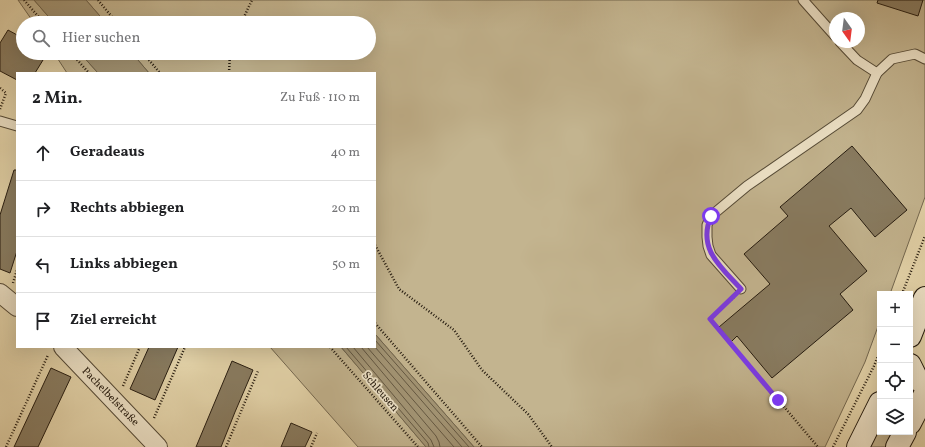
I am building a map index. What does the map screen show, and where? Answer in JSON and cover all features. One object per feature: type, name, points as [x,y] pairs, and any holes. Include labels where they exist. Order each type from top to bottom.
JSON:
[{"type":"main road","points":[[913,328],[925,298]]},
{"type":"main road","points":[[913,371],[917,379],[925,384]]},
{"type":"main road","points":[[913,418],[925,394]]},
{"type":"main road","points":[[858,447],[877,409]]},
{"type":"main road","points":[[897,447],[903,435]]},
{"type":"street","points":[[0,293],[16,306]]},
{"type":"street","name":"Pachelbelstraße","points":[[56,350],[115,403],[152,441]]},
{"type":"lane","points":[[803,0],[829,29]]},
{"type":"lane","points":[[846,48],[857,60],[877,73]]},
{"type":"lane","points":[[741,289],[711,254],[708,246],[707,225],[711,216],[747,186],[857,110],[865,99],[877,73],[892,59],[915,54],[925,58]]},
{"type":"lane","points":[[0,121],[16,126]]},
{"type":"path","points":[[24,0],[38,16]]},
{"type":"path","points":[[98,0],[111,16]]},
{"type":"path","points":[[244,16],[252,0]]},
{"type":"path","points":[[77,60],[88,72]]},
{"type":"path","points":[[149,60],[159,72]]},
{"type":"path","points":[[230,60],[230,72]]},
{"type":"path","points":[[0,88],[6,93],[0,110]]},
{"type":"path","points":[[903,291],[925,236]]},
{"type":"path","points":[[376,247],[400,289],[454,330],[482,370],[528,414],[552,447]]},
{"type":"path","points":[[741,289],[710,319],[818,447]]},
{"type":"path","points":[[376,324],[482,447]]},
{"type":"path","points":[[115,403],[140,348]]},
{"type":"path","points":[[152,441],[185,348]]},
{"type":"path","name":"Schleusen","points":[[331,348],[418,447]]},
{"type":"path","points":[[6,447],[56,350]]},
{"type":"path","points":[[833,447],[877,358]]},
{"type":"path","points":[[226,447],[258,371]]},
{"type":"path","points":[[311,447],[317,433]]},
{"type":"shaded area","points":[[18,0],[34,0],[48,16],[29,16]]},
{"type":"shaded area","points":[[86,0],[925,0],[925,197],[891,291],[877,291],[877,329],[865,362],[825,447],[474,447],[376,335],[376,72],[148,72],[138,60],[376,60],[376,16],[100,16]]},
{"type":"shaded area","points":[[59,60],[86,60],[97,72],[66,72]]},
{"type":"shaded area","points":[[271,348],[342,348],[426,447],[358,447]]},
{"type":"shaded area","points":[[877,430],[877,435],[894,435],[887,447],[868,447]]},
{"type":"water","points":[[34,0],[86,0],[100,16],[48,16]]},
{"type":"water","points":[[86,60],[138,60],[148,72],[97,72]]},
{"type":"water","points":[[376,335],[474,447],[426,447],[342,348],[376,348]]},
{"type":"building","points":[[878,0],[923,0],[918,16],[877,3]]},
{"type":"building","points":[[8,30],[16,34],[16,60],[43,60],[36,72],[16,72],[16,79],[0,71],[0,43]]},
{"type":"building","points":[[852,146],[907,210],[875,237],[851,208],[829,226],[867,271],[840,294],[853,310],[772,378],[737,336],[731,342],[719,327],[770,284],[744,254],[788,216],[780,207]]},
{"type":"building","points":[[14,170],[16,170],[16,254],[10,273],[0,269],[0,215]]},
{"type":"building","points":[[149,348],[178,348],[155,400],[130,389]]},
{"type":"building","points":[[232,361],[253,370],[221,447],[196,447]]},
{"type":"building","points":[[51,368],[71,377],[38,447],[14,447]]},
{"type":"building","points":[[291,423],[312,432],[305,447],[281,447]]},
{"type":"route","points":[[711,216],[707,225],[708,246],[711,254],[741,289],[710,319],[778,400]]}]
